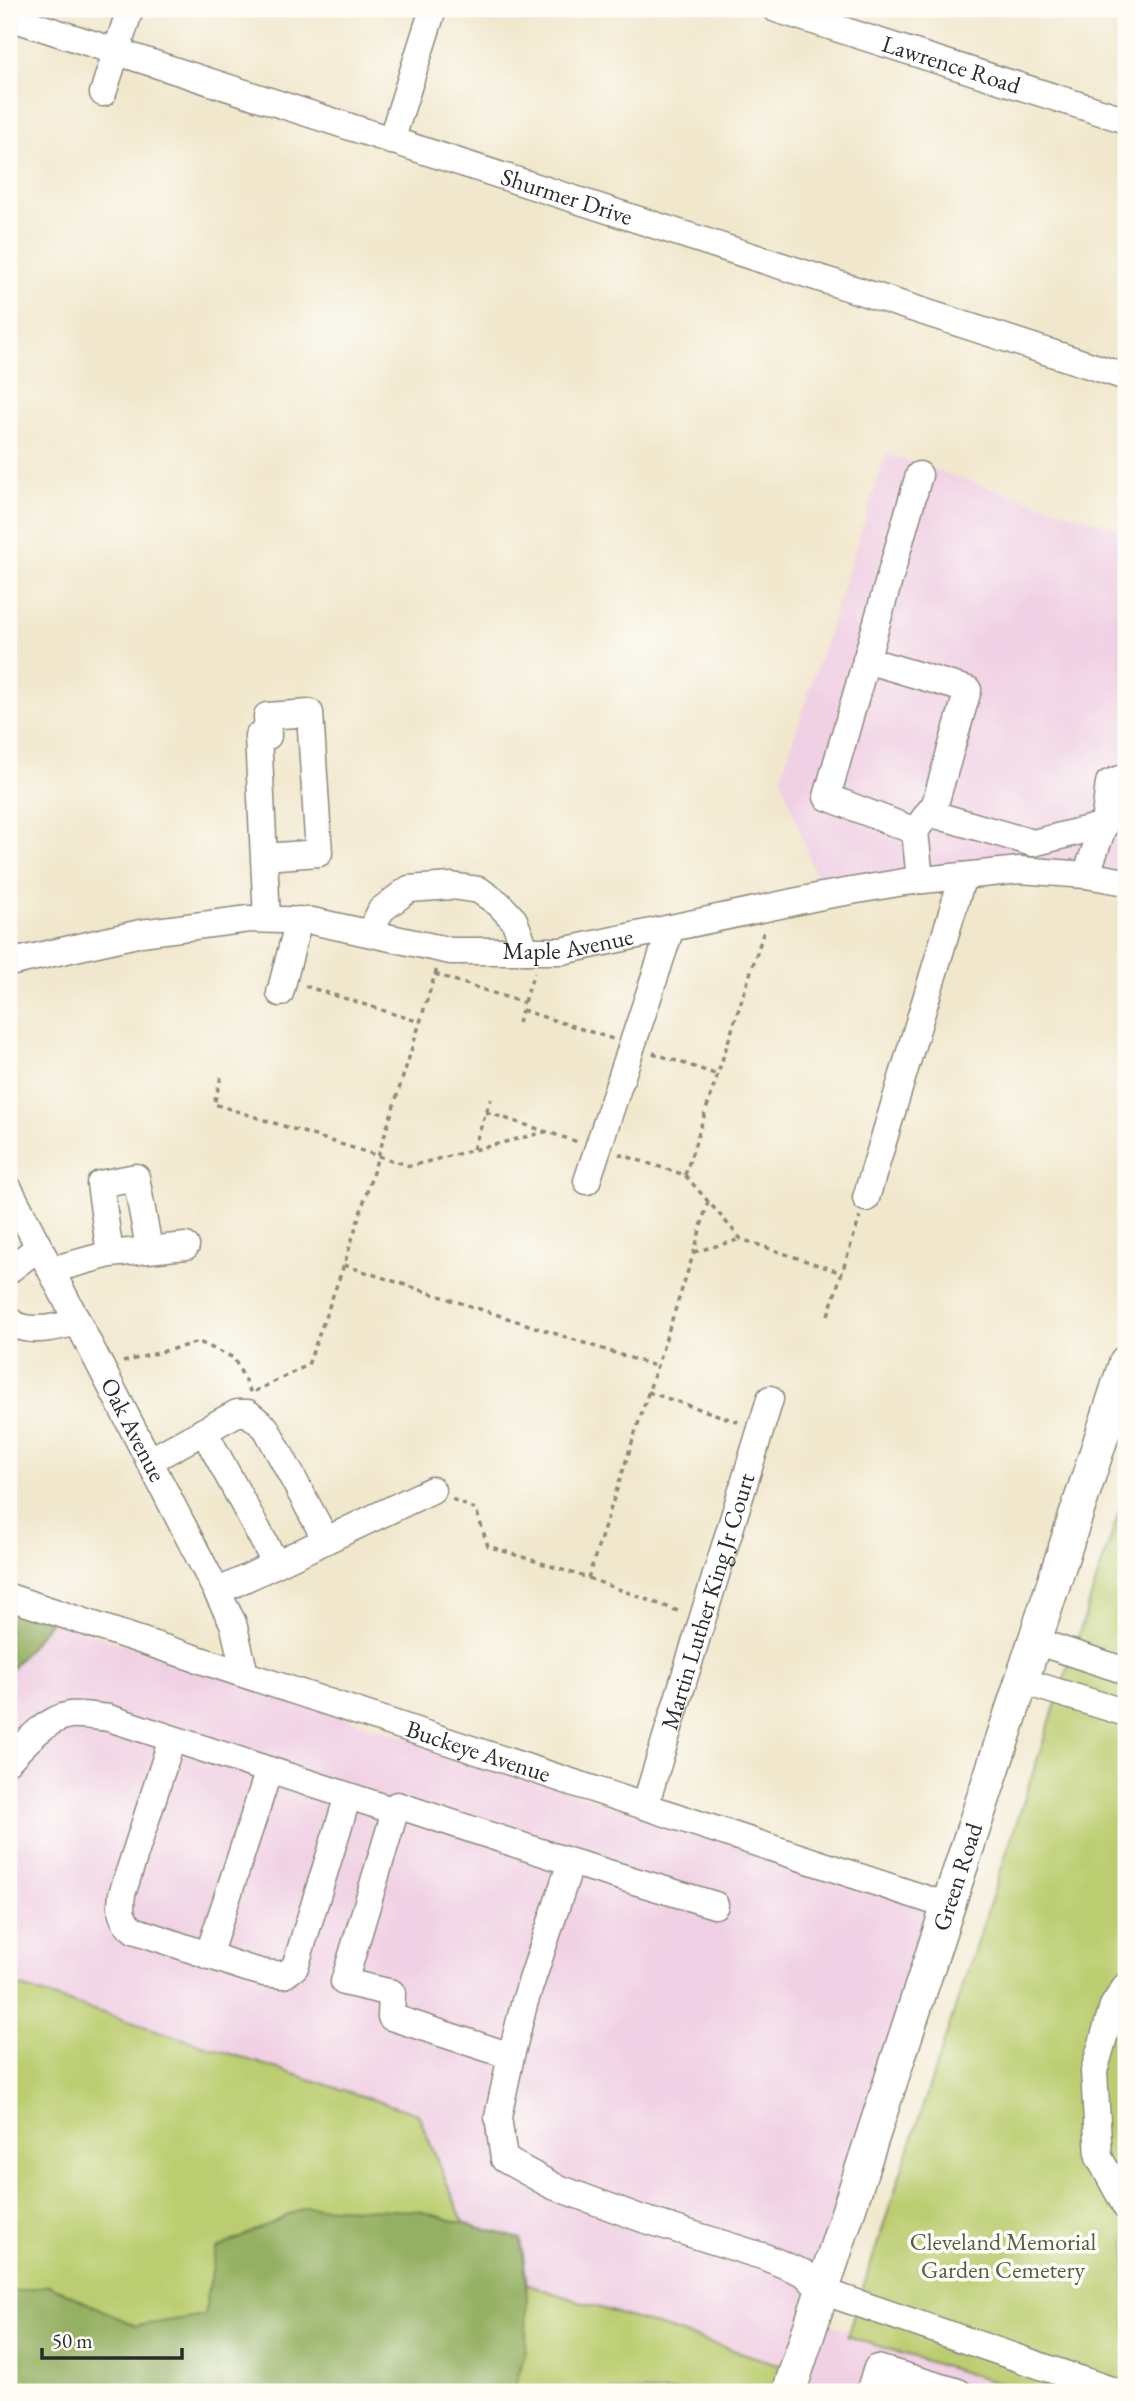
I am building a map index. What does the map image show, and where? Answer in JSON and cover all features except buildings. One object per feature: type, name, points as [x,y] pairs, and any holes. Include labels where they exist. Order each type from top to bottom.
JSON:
[{"type":"main road","name":"Green Road","points":[[789,2392],[1126,1362]]},
{"type":"street","points":[[103,93],[130,9]]},
{"type":"street","points":[[391,141],[433,9]]},
{"type":"street","name":"Lawrence Road","points":[[776,9],[1126,120]]},
{"type":"street","name":"Shurmer Drive","points":[[9,17],[1126,377]]},
{"type":"street","points":[[919,475],[827,797],[922,822],[1033,843],[1104,825]]},
{"type":"street","points":[[866,660],[968,690],[935,804],[922,822],[920,880]]},
{"type":"street","points":[[264,857],[319,853],[310,713],[267,716],[268,736],[258,736],[267,919]]},
{"type":"street","points":[[1086,875],[1104,825],[1109,783],[1126,777]]},
{"type":"street","name":"Maple Avenue","points":[[9,963],[141,933],[249,919],[312,920],[370,933],[439,962],[534,951],[562,951],[772,906],[920,880],[1020,870],[1086,875],[1126,883]]},
{"type":"street","points":[[866,1198],[963,876]]},
{"type":"street","points":[[370,933],[381,909],[409,889],[452,886],[479,890],[499,904],[534,951]]},
{"type":"street","points":[[282,986],[299,920]]},
{"type":"street","points":[[587,1181],[671,928]]},
{"type":"street","points":[[110,1254],[100,1184],[136,1177],[149,1248]]},
{"type":"street","name":"Oak Avenue","points":[[9,1189],[233,1623],[245,1674]]},
{"type":"street","points":[[51,1270],[110,1254],[186,1245]]},
{"type":"street","points":[[9,1270],[39,1247]]},
{"type":"street","points":[[9,1320],[14,1326],[34,1329],[56,1328],[78,1322]]},
{"type":"street","name":"Martin Luther King Jr Court","points":[[645,1806],[771,1399]]},
{"type":"street","points":[[149,1461],[237,1413],[248,1413],[266,1428],[326,1540]]},
{"type":"street","points":[[204,1431],[276,1564]]},
{"type":"street","points":[[217,1592],[432,1490]]},
{"type":"street","name":"Buckeye Avenue","points":[[9,1597],[948,1906]]},
{"type":"street","points":[[1035,1641],[1126,1671]]},
{"type":"street","points":[[1022,1681],[1126,1713]]},
{"type":"street","points":[[9,1760],[27,1740],[53,1722],[70,1716],[109,1718],[395,1811]]},
{"type":"street","points":[[172,1739],[122,1894],[120,1910],[123,1921],[134,1930],[208,1955],[264,1973],[285,1975],[295,1967],[348,1796]]},
{"type":"street","points":[[208,1955],[269,1770]]},
{"type":"street","points":[[511,2056],[391,2017],[392,1993],[344,1982],[397,1805],[571,1862],[715,1905]]},
{"type":"street","points":[[571,1862],[524,2004],[511,2056],[498,2117],[504,2159],[553,2186],[640,2218],[765,2257],[804,2273],[822,2291],[1117,2392]]},
{"type":"street","points":[[1126,1986],[1113,2006],[1094,2071],[1099,2157],[1126,2207]]},
{"type":"street","points":[[869,2392],[877,2368],[958,2392]]},
{"type":"path","points":[[772,906],[685,1175],[741,1239],[842,1273]]},
{"type":"path","points":[[518,1023],[534,951]]},
{"type":"path","points":[[101,1368],[199,1342],[234,1358],[251,1393],[308,1365],[344,1265],[439,962],[524,1003]]},
{"type":"path","points":[[282,986],[420,1022]]},
{"type":"path","points":[[221,1077],[214,1104],[410,1166],[547,1132]]},
{"type":"path","points":[[473,1151],[491,1099]]},
{"type":"path","points":[[828,1315],[866,1198]]},
{"type":"path","points":[[587,1578],[694,1252],[708,1201]]},
{"type":"path","points":[[694,1252],[741,1239]]},
{"type":"path","points":[[344,1265],[655,1366]]},
{"type":"path","points":[[648,1392],[761,1430]]},
{"type":"path","points":[[432,1490],[476,1510],[488,1546],[587,1578],[702,1620]]},
{"type":"shaded area","points":[[886,454],[1126,531],[1126,882],[1086,875],[822,896],[781,777]]},
{"type":"shaded area","points":[[51,1621],[926,1908],[928,1916],[813,2319],[1038,2392],[9,2392],[9,2128],[418,2114],[9,1983],[9,1672]]},
{"type":"green space","name":"Cleveland Memorial Garden Cemetery","points":[[1126,1491],[1126,2392],[1026,2392],[847,2336]]},
{"type":"green space","points":[[9,1607],[51,1621],[9,1672]]},
{"type":"green space","points":[[9,1983],[418,2114],[484,2271],[796,2370],[789,2392],[9,2392]]},
{"type":"green space","points":[[306,2207],[419,2211],[521,2239],[527,2285],[526,2351],[513,2392],[9,2392],[9,2293],[49,2285],[136,2326],[204,2315],[216,2249]]}]
